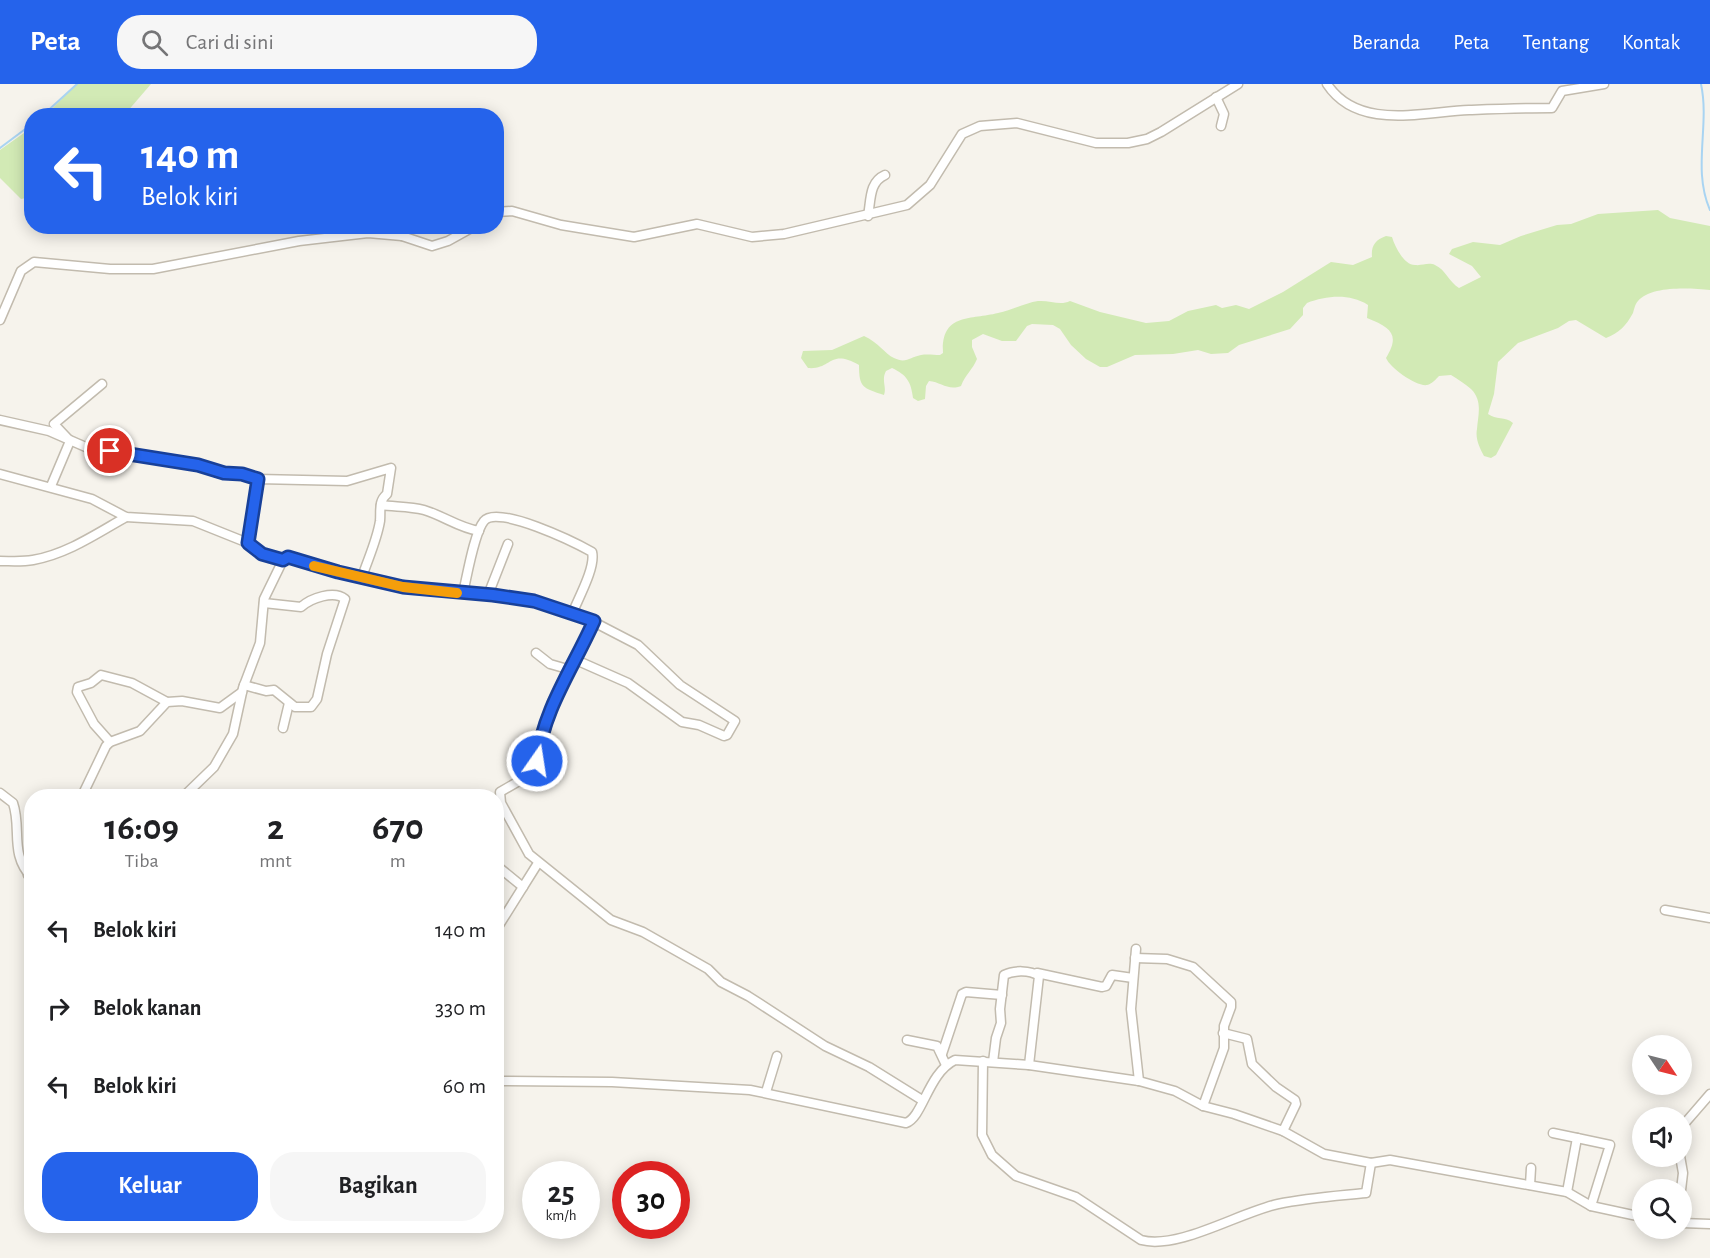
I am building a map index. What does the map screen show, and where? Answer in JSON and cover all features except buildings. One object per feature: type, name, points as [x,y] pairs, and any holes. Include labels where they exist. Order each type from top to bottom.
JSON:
[{"type":"street","points":[[504,211],[512,210],[561,225],[634,237],[697,224],[752,237],[784,234],[868,216],[906,205],[930,185],[962,134],[980,126],[1017,123],[1096,143],[1128,143],[1147,139],[1161,132],[1238,84]]},
{"type":"street","points":[[1327,84],[1334,94],[1351,107],[1372,113],[1401,116],[1468,110],[1552,108],[1562,91],[1604,84]]},
{"type":"street","points":[[1216,97],[1224,114],[1221,126]]},
{"type":"street","points":[[868,216],[873,185],[876,180],[885,175]]},
{"type":"street","points":[[0,320],[21,271],[34,262],[110,269],[153,269],[331,236],[356,234]]},
{"type":"street","points":[[409,234],[432,246],[448,242],[462,234]]},
{"type":"street","points":[[70,441],[54,424],[102,384]]},
{"type":"street","points":[[0,420],[50,431],[88,448],[198,465],[224,473],[242,474],[258,479],[347,481],[390,467],[392,469],[387,494],[381,504],[380,521],[362,577]]},
{"type":"street","points":[[51,486],[70,441]]},
{"type":"street","points":[[0,474],[92,499],[126,517],[193,521],[248,543],[262,554],[283,560]]},
{"type":"street","points":[[248,543],[258,479]]},
{"type":"street","points":[[381,504],[424,510],[442,516],[464,529],[479,531]]},
{"type":"street","points":[[463,593],[479,531],[484,521],[492,516],[516,519],[592,552],[593,557],[585,584],[572,614]]},
{"type":"street","points":[[0,561],[30,561],[49,557],[83,543],[126,517]]},
{"type":"street","points":[[488,595],[508,544]]},
{"type":"street","points":[[192,789],[205,777],[227,747],[238,717],[243,688],[260,643],[264,603],[283,560],[288,557],[425,591],[534,601],[594,621],[638,645],[680,685],[735,722],[732,729],[724,736],[699,725],[682,722],[628,683],[576,660]]},
{"type":"street","points":[[110,742],[94,724],[77,692],[78,687],[91,683],[101,675],[132,683],[167,702],[182,701],[220,708],[243,688],[274,690],[285,697],[289,703],[303,708],[311,707],[317,699],[323,669],[345,599],[336,595],[312,598],[301,607],[264,603]]},
{"type":"street","points":[[504,790],[526,777],[537,762],[540,739],[546,729],[549,710],[594,621]]},
{"type":"street","points":[[536,653],[550,664],[571,670]]},
{"type":"street","points":[[86,789],[110,742],[140,731],[167,702]]},
{"type":"street","points":[[283,728],[289,703]]},
{"type":"street","points":[[0,793],[13,803],[15,843],[24,868]]},
{"type":"street","points":[[504,809],[524,848],[538,863],[614,922],[643,932],[708,969],[721,982],[748,996],[825,1046],[869,1067],[922,1100]]},
{"type":"street","points":[[504,917],[538,863]]},
{"type":"street","points":[[504,872],[523,887]]},
{"type":"street","points":[[1665,910],[1710,918]]},
{"type":"street","points":[[1139,1081],[1131,1009],[1136,953],[1167,959],[1198,970],[1231,1002],[1223,1033],[1224,1048],[1203,1106]]},
{"type":"street","points":[[1134,978],[1112,975],[1106,986],[1102,987],[1036,973],[1017,971],[1005,974],[1001,1023],[988,1061],[982,1135],[992,1155],[1016,1176],[1076,1197],[1145,1241],[1183,1237],[1278,1204],[1366,1193],[1371,1163]]},
{"type":"street","points":[[1029,1065],[1037,1004],[1039,976],[1036,973]]},
{"type":"street","points":[[942,1054],[962,994],[966,992],[1002,995]]},
{"type":"street","points":[[1223,1033],[1247,1039],[1254,1066],[1276,1087],[1295,1100],[1296,1104],[1283,1131]]},
{"type":"street","points":[[907,1040],[937,1046],[946,1065]]},
{"type":"street","points":[[766,1092],[777,1056]]},
{"type":"street","points":[[504,1081],[612,1082],[766,1092],[906,1123],[914,1117],[932,1081],[946,1065],[961,1059],[1029,1065],[1139,1081],[1175,1091],[1203,1106],[1283,1131],[1323,1154],[1371,1163],[1390,1160],[1567,1192],[1591,1206],[1632,1215]]},
{"type":"street","points":[[1692,1115],[1710,1094]]},
{"type":"street","points":[[1553,1133],[1610,1145],[1591,1206]]},
{"type":"street","points":[[1567,1192],[1577,1138]]},
{"type":"street","points":[[1530,1185],[1531,1168]]},
{"type":"street","points":[[1692,1223],[1710,1224]]},
{"type":"green space","points":[[76,84],[151,84],[130,108],[53,108]]},
{"type":"green space","points":[[24,133],[24,198],[21,199],[0,178],[0,150]]},
{"type":"green space","points":[[1658,210],[1670,218],[1710,226],[1710,290],[1672,289],[1652,292],[1637,302],[1625,325],[1606,338],[1576,320],[1518,343],[1498,362],[1494,394],[1488,414],[1513,423],[1496,455],[1491,458],[1484,456],[1478,443],[1478,403],[1471,389],[1451,375],[1439,376],[1427,385],[1404,376],[1386,358],[1393,338],[1391,333],[1382,325],[1367,318],[1368,305],[1345,297],[1330,297],[1307,303],[1303,308],[1303,315],[1290,329],[1239,345],[1228,353],[1211,354],[1198,350],[1173,354],[1135,355],[1107,367],[1100,367],[1086,359],[1071,345],[1060,329],[1053,325],[1032,324],[1027,326],[1016,341],[1002,341],[983,334],[972,340],[977,359],[961,386],[948,387],[929,381],[926,386],[925,399],[918,401],[913,398],[907,380],[892,368],[885,374],[884,395],[871,391],[861,383],[859,365],[849,360],[836,359],[816,368],[808,368],[801,358],[803,351],[832,350],[864,336],[898,360],[923,355],[940,355],[943,353],[947,331],[959,321],[1003,312],[1038,301],[1062,303],[1070,301],[1100,312],[1146,323],[1169,321],[1188,311],[1216,305],[1222,308],[1236,305],[1249,309],[1283,292],[1331,262],[1353,265],[1372,257],[1374,244],[1386,236],[1392,237],[1407,262],[1415,265],[1435,265],[1459,288],[1481,277],[1472,266],[1449,254],[1452,249],[1473,242],[1500,245],[1521,236],[1557,225],[1571,224],[1598,214]]},
{"type":"waterway","points":[[51,108],[77,84]]},
{"type":"waterway","points":[[1701,84],[1704,116],[1702,179],[1710,210]]},
{"type":"waterway","points":[[0,148],[24,130]]},
{"type":"slow traffic","points":[[314,566],[403,587],[457,593]]},
{"type":"route","points":[[110,451],[198,465],[231,475],[242,474],[258,479],[248,543],[262,554],[283,560],[288,557],[338,572],[425,591],[493,595],[534,601],[594,621],[576,660],[552,702],[546,729],[540,739],[537,761]]}]
